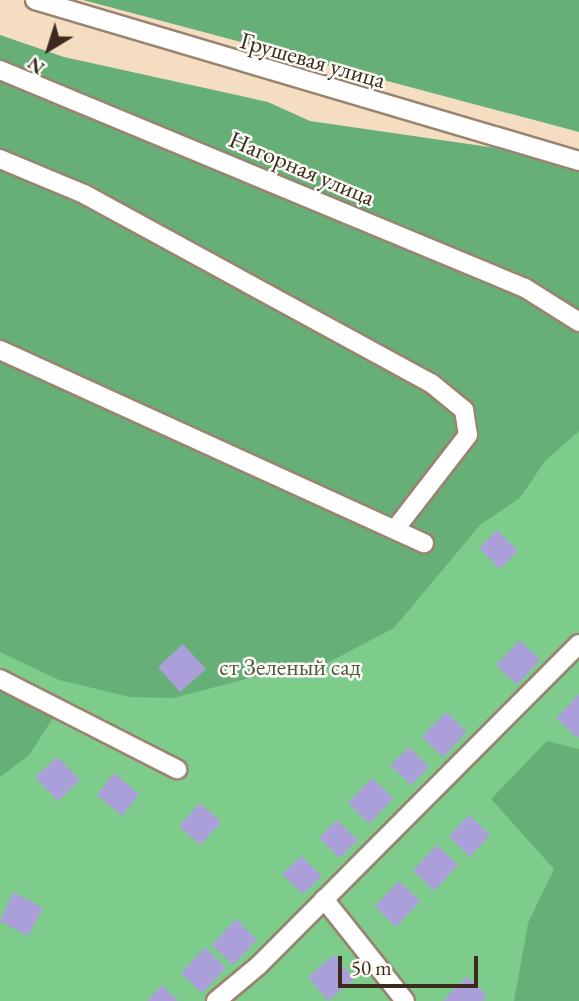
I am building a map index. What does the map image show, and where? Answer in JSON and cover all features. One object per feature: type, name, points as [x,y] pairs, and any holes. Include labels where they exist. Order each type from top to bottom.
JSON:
[{"type":"street","name":"Грушевая улица","points":[[35,0],[579,161]]},
{"type":"street","name":"Нагорная улица","points":[[0,70],[525,288],[579,322]]},
{"type":"street","points":[[0,159],[84,194],[431,383],[464,410],[468,435],[396,528]]},
{"type":"street","points":[[0,351],[396,528],[424,543]]},
{"type":"street","points":[[216,1001],[324,899],[579,644]]},
{"type":"street","points":[[0,679],[177,769]]},
{"type":"street","points":[[324,899],[405,1001]]},
{"type":"green space","points":[[83,0],[579,0],[579,132]]},
{"type":"green space","points":[[0,35],[64,57],[268,102],[310,121],[524,152],[579,168],[579,431],[545,461],[520,498],[480,525],[394,628],[314,670],[264,674],[174,698],[130,697],[59,680],[0,652]]},
{"type":"green space","name":"ст Зеленый сад","points":[[0,83],[579,332],[579,1001],[0,1001]]},
{"type":"green space","points":[[0,690],[53,718],[29,755],[0,777]]},
{"type":"green space","points":[[547,741],[579,749],[579,1001],[514,1001],[528,923],[554,869],[491,799]]},
{"type":"building","points":[[497,530],[518,551],[500,569],[479,548]]},
{"type":"building","points":[[520,640],[540,660],[517,685],[496,665]]},
{"type":"building","points":[[183,644],[206,669],[180,692],[158,667]]},
{"type":"building","points":[[579,694],[579,736],[577,738],[556,718]]},
{"type":"building","points":[[446,712],[467,732],[443,757],[422,737]]},
{"type":"building","points":[[409,747],[429,767],[411,785],[390,765]]},
{"type":"building","points":[[58,757],[80,780],[58,801],[35,777]]},
{"type":"building","points":[[114,773],[139,794],[122,816],[97,795]]},
{"type":"building","points":[[372,778],[393,798],[369,824],[348,803]]},
{"type":"building","points":[[200,803],[221,822],[200,845],[179,826]]},
{"type":"building","points":[[469,815],[490,835],[470,857],[449,836]]},
{"type":"building","points":[[337,820],[358,840],[340,858],[319,838]]},
{"type":"building","points":[[437,845],[458,865],[434,891],[413,870]]},
{"type":"building","points":[[301,856],[322,876],[303,894],[282,874]]},
{"type":"building","points":[[399,881],[420,901],[396,927],[375,906]]},
{"type":"building","points":[[13,892],[43,908],[28,936],[0,921]]},
{"type":"building","points":[[236,919],[257,940],[233,965],[212,945]]},
{"type":"building","points":[[205,947],[226,968],[202,993],[181,973]]},
{"type":"building","points":[[334,955],[354,979],[328,1001],[308,977]]},
{"type":"building","points":[[467,976],[487,996],[483,1001],[443,1001]]},
{"type":"building","points":[[162,985],[178,1001],[147,1001]]}]
